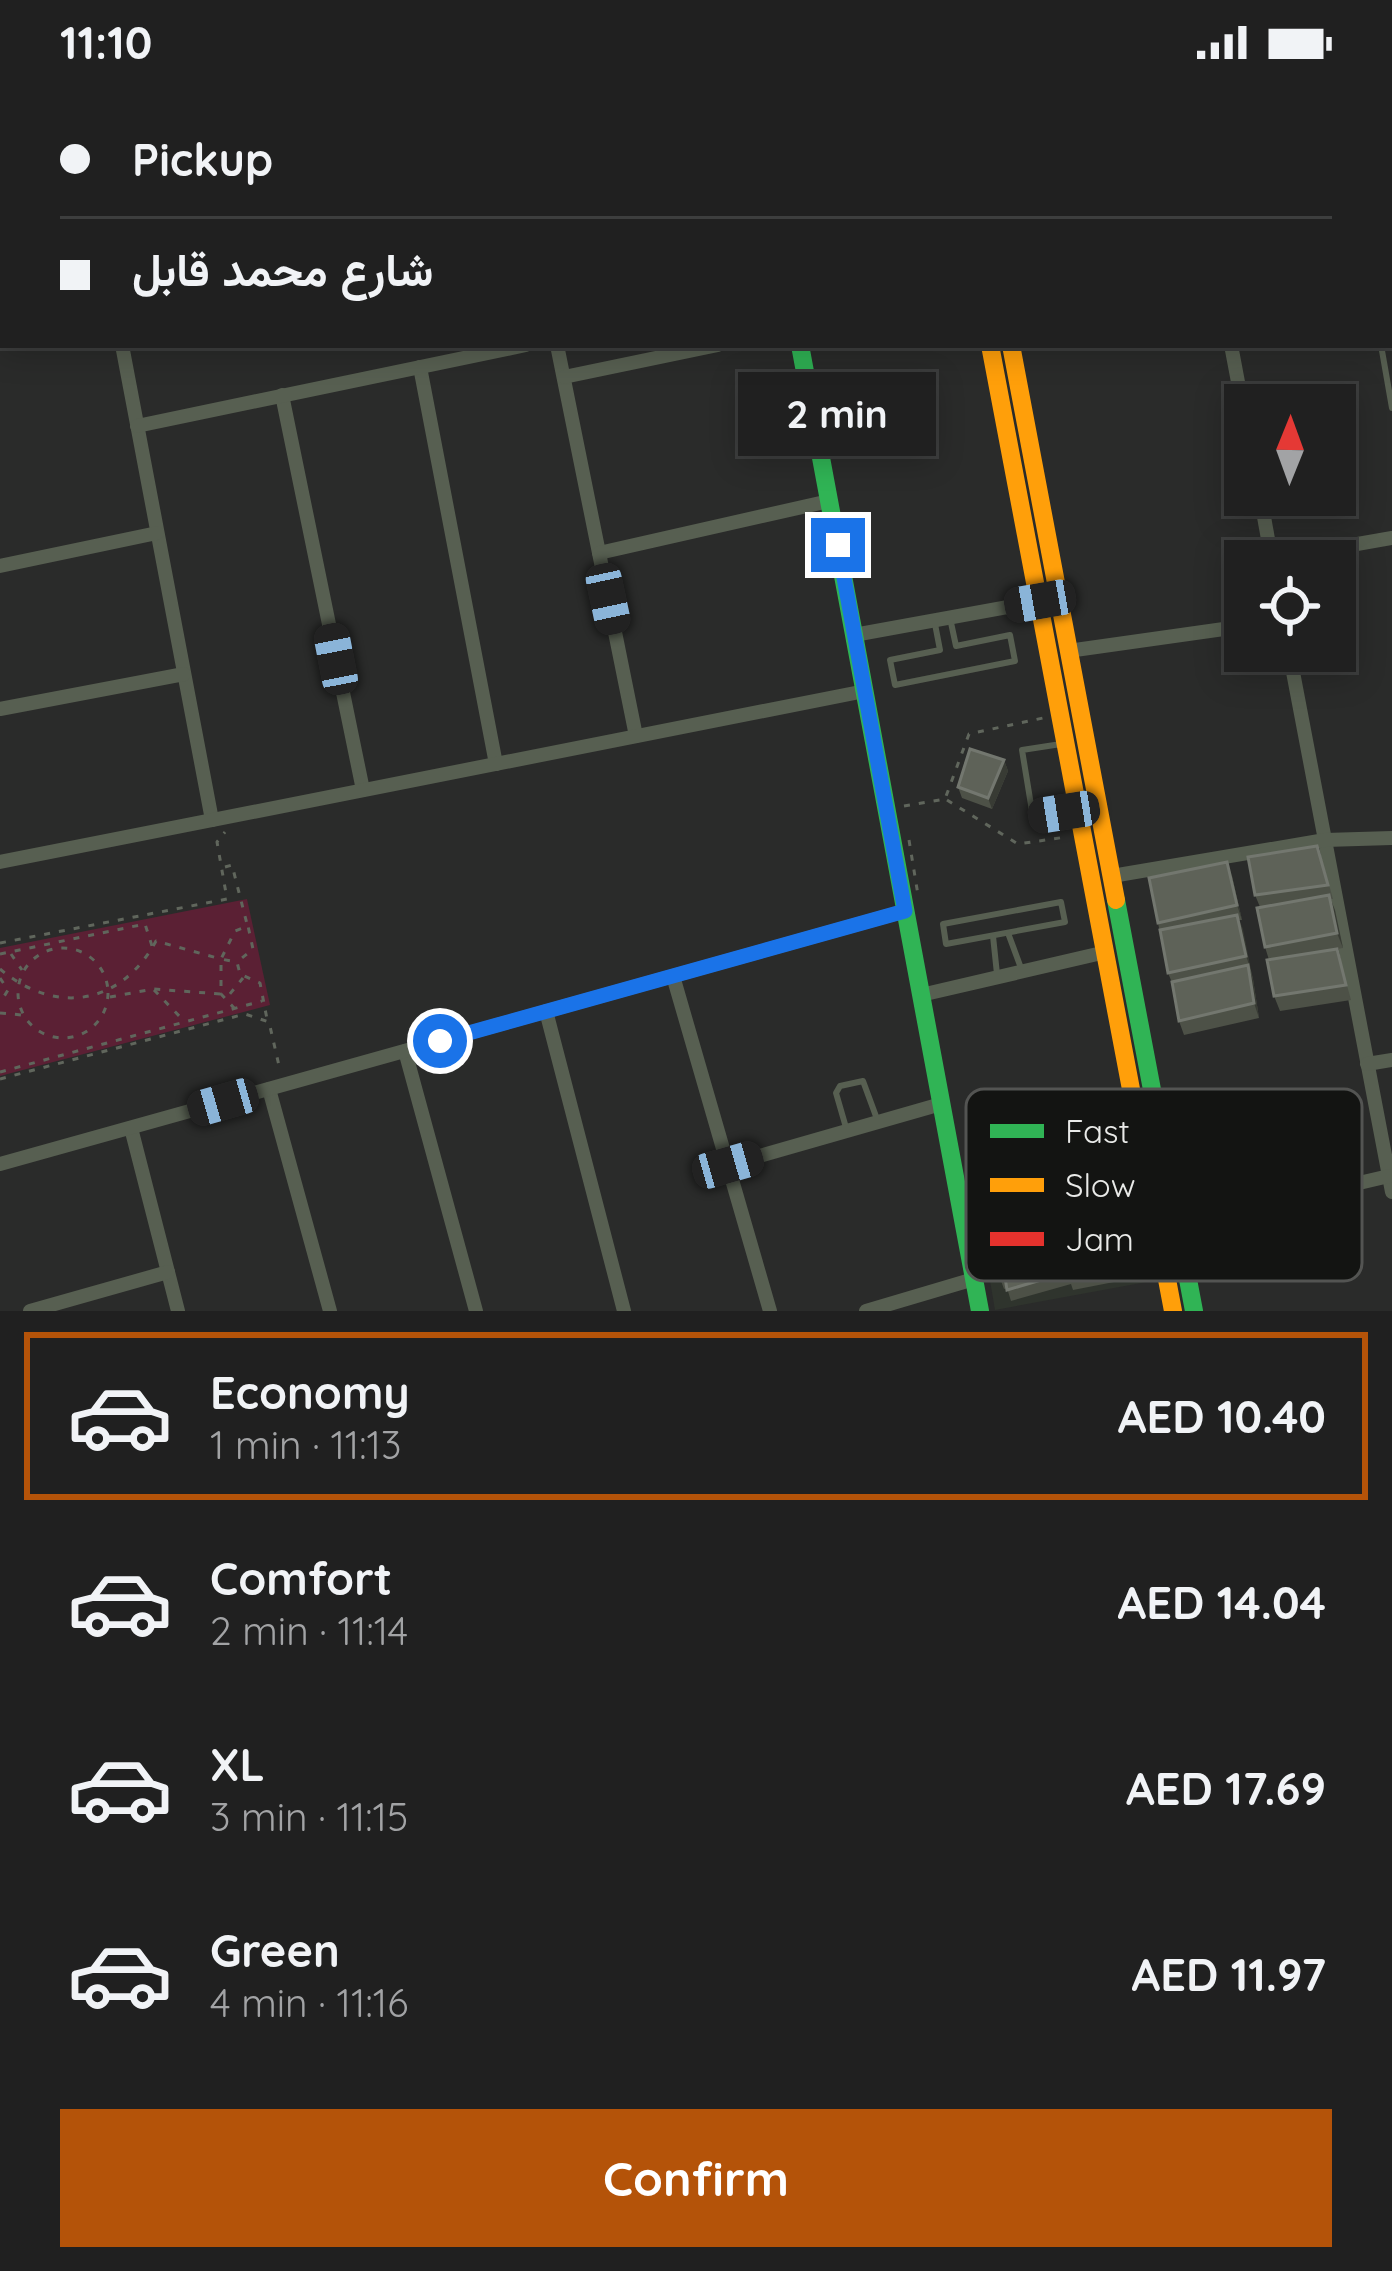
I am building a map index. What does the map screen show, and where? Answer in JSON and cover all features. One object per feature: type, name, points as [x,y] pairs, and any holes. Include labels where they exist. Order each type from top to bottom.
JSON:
[{"type":"street","points":[[123,348],[212,820]]},
{"type":"street","points":[[137,426],[512,348]]},
{"type":"street","points":[[558,348],[636,736]]},
{"type":"street","points":[[564,377],[695,348]]},
{"type":"street","points":[[801,348],[966,1237]]},
{"type":"street","points":[[991,348],[1106,952],[1142,1089]]},
{"type":"street","points":[[1012,348],[1112,876],[1142,1089]]},
{"type":"street","points":[[1232,348],[1238,384]]},
{"type":"street","points":[[420,367],[496,764]]},
{"type":"street","points":[[282,395],[362,790]]},
{"type":"street","points":[[599,553],[829,501]]},
{"type":"street","points":[[0,566],[158,533]]},
{"type":"street","points":[[1356,545],[1392,538]]},
{"type":"street","points":[[854,634],[1040,601]]},
{"type":"street","points":[[1068,651],[1224,629]]},
{"type":"street","points":[[1293,672],[1390,1184]]},
{"type":"street","points":[[0,709],[184,674]]},
{"type":"street","points":[[0,862],[865,691]]},
{"type":"street","points":[[1112,876],[1325,840],[1392,838]]},
{"type":"street","points":[[0,1164],[905,911]]},
{"type":"street","points":[[921,995],[1106,952]]},
{"type":"street","points":[[673,976],[770,1311]]},
{"type":"street","points":[[546,1012],[624,1311]]},
{"type":"street","points":[[405,1051],[476,1311]]},
{"type":"street","points":[[1367,1064],[1392,1060]]},
{"type":"street","points":[[269,1089],[329,1311]]},
{"type":"street","points":[[728,1165],[941,1104]]},
{"type":"street","points":[[130,1128],[178,1311]]},
{"type":"street","points":[[30,1311],[168,1272]]},
{"type":"street","points":[[866,1311],[967,1281]]},
{"type":"street","points":[[974,1281],[980,1311]]},
{"type":"street","points":[[1169,1281],[1173,1311]]},
{"type":"street","points":[[1189,1281],[1194,1311]]},
{"type":"lane","points":[[1382,348],[1392,408]]},
{"type":"lane","points":[[942,619],[956,646]]},
{"type":"lane","points":[[940,650],[942,619]]},
{"type":"lane","points":[[1010,635],[1015,661],[895,685],[890,659],[940,650],[1010,635]]},
{"type":"lane","points":[[1066,743],[1022,750],[1033,817],[1079,809]]},
{"type":"lane","points":[[1061,902],[1065,922],[994,936],[946,944],[943,924],[1061,902]]},
{"type":"lane","points":[[1007,933],[1023,971]]},
{"type":"lane","points":[[994,936],[997,977]]},
{"type":"lane","points":[[847,1131],[836,1093],[840,1086],[863,1081],[878,1122]]},
{"type":"path","points":[[945,799],[969,734],[1043,718]]},
{"type":"path","points":[[902,807],[945,799],[1018,844],[1066,837]]},
{"type":"path","points":[[1,944],[227,899],[217,842],[225,832]]},
{"type":"path","points":[[223,868],[232,866],[253,950],[237,962]]},
{"type":"path","points":[[0,954],[146,924],[152,948]]},
{"type":"path","points":[[235,1009],[221,994],[221,958],[235,931],[248,926]]},
{"type":"path","points":[[64,931],[66,940]]},
{"type":"path","points":[[0,969],[19,984],[56,999],[79,1000],[100,996],[109,986],[128,980],[156,941],[237,962]]},
{"type":"path","points":[[0,1013],[24,1015],[52,1037],[73,1036],[94,1027],[109,986],[95,960],[68,947],[38,954],[19,984],[24,1015]]},
{"type":"path","points":[[11,952],[23,971]]},
{"type":"path","points":[[237,962],[244,977],[260,983],[280,1071]]},
{"type":"path","points":[[108,998],[153,988],[229,994],[244,977]]},
{"type":"path","points":[[0,978],[8,995]]},
{"type":"path","points":[[153,988],[185,1022]]},
{"type":"path","points":[[8,995],[18,997]]},
{"type":"path","points":[[0,1004],[8,995]]},
{"type":"path","points":[[0,1076],[263,1001]]},
{"type":"path","points":[[0,1076],[245,1014],[268,1021]]},
{"type":"path","points":[[73,1036],[73,1052]]},
{"type":"shaded area","points":[[247,899],[270,1005],[0,1076],[0,948]]},
{"type":"shaded area","points":[[990,1281],[1152,1281],[995,1310]]},
{"type":"building","points":[[970,749],[1004,760],[988,798],[958,787]]},
{"type":"building","points":[[1317,846],[1328,885],[1255,895],[1248,857]]},
{"type":"building","points":[[1227,862],[1237,905],[1158,923],[1149,878]]},
{"type":"building","points":[[1329,895],[1337,933],[1265,947],[1257,908]]},
{"type":"building","points":[[1237,915],[1246,956],[1168,973],[1160,930]]},
{"type":"building","points":[[1337,949],[1346,985],[1274,996],[1267,960]]},
{"type":"building","points":[[1248,965],[1254,1003],[1179,1021],[1172,982]]},
{"type":"building","points":[[1006,1281],[1038,1281],[1007,1290]]},
{"type":"traffic: fast","points":[[801,348],[966,1236]]},
{"type":"traffic: fast","points":[[1116,900],[1152,1089]]},
{"type":"traffic: fast","points":[[974,1281],[980,1311]]},
{"type":"traffic: fast","points":[[1188,1281],[1194,1311]]},
{"type":"traffic: slow","points":[[991,348],[1131,1089]]},
{"type":"traffic: slow","points":[[1012,348],[1116,900]]},
{"type":"traffic: slow","points":[[1167,1281],[1173,1311]]},
{"type":"route","points":[[440,1041],[905,911],[838,545]]}]
